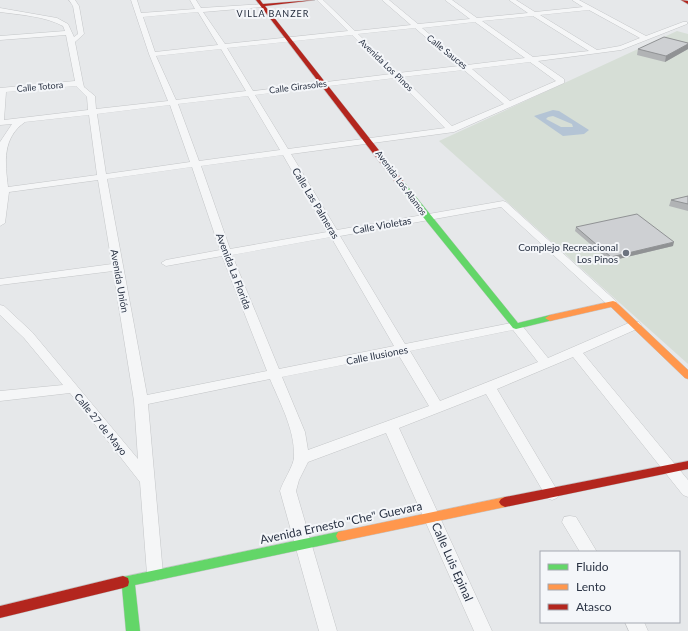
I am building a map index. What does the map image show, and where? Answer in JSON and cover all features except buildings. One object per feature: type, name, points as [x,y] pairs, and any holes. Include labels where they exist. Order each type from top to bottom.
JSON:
[{"type":"street","points":[[0,38],[70,38],[80,34],[76,6],[72,0]]},
{"type":"street","name":"Avenida La Florida","points":[[134,0],[152,54],[173,102],[196,165],[226,253],[298,432],[302,458]]},
{"type":"street","name":"Calle Las Palmeras","points":[[193,0],[250,92],[437,408]]},
{"type":"street","points":[[140,15],[199,10],[260,2],[313,0]]},
{"type":"street","name":"Avenida Los Pinos","points":[[320,0],[451,130]]},
{"type":"street","name":"Calle Sauces","points":[[385,0],[466,66],[509,104]]},
{"type":"street","points":[[4,190],[451,130],[562,80],[448,0]]},
{"type":"street","points":[[512,0],[596,52]]},
{"type":"street","points":[[575,0],[647,39]]},
{"type":"street","points":[[683,0],[688,3]]},
{"type":"street","name":"Avenida Los Alamos","points":[[260,2],[427,217],[546,364]]},
{"type":"street","points":[[152,54],[589,8]]},
{"type":"street","points":[[2,10],[54,19],[66,25],[70,38]]},
{"type":"street","name":"Calle Girasoles","points":[[0,123],[92,110],[173,102],[531,58],[596,52],[621,48],[686,23]]},
{"type":"street","points":[[0,32],[19,37]]},
{"type":"street","name":"Avenida Unión","points":[[70,38],[79,83],[81,88],[91,96],[102,177],[140,401],[155,574]]},
{"type":"street","name":"Calle Totora","points":[[1,90],[79,83]]},
{"type":"street","points":[[0,123],[1,90]]},
{"type":"street","points":[[0,222],[4,190],[0,164],[2,145],[13,125],[24,119]]},
{"type":"street","name":"Calle Violetas","points":[[166,263],[503,204],[613,304]]},
{"type":"street","points":[[0,282],[118,267]]},
{"type":"street","points":[[613,304],[688,376]]},
{"type":"street","name":"Calle Ilusiones","points":[[140,401],[403,350],[613,304]]},
{"type":"street","points":[[0,309],[28,335],[73,388]]},
{"type":"street","points":[[328,631],[304,542],[288,491],[291,480],[302,458],[391,427],[576,352],[635,325]]},
{"type":"street","points":[[576,352],[688,491]]},
{"type":"street","points":[[489,387],[552,494]]},
{"type":"street","name":"Calle 27 de Mayo","points":[[0,396],[73,388],[146,479]]},
{"type":"street","name":"Calle Luis Epinal","points":[[391,427],[483,631]]},
{"type":"street","name":"Avenida Ernesto \"Che\" Guevara","points":[[0,612],[155,574],[304,542],[552,494],[688,465]]},
{"type":"street","points":[[570,522],[588,551]]},
{"type":"street","points":[[128,581],[133,631]]},
{"type":"shaded area","name":"Complejo Recreacional Los Pinos","points":[[677,31],[688,34],[688,364],[439,141]]},
{"type":"water","points":[[553,110],[559,111],[589,130],[584,134],[563,136],[534,116]],"holes":[[[553,116],[572,124],[573,127],[561,127],[546,119]]]},
{"type":"traffic: fast","points":[[401,184],[516,326],[550,318]]},
{"type":"traffic: fast","points":[[123,582],[342,536]]},
{"type":"traffic: fast","points":[[128,581],[133,631]]},
{"type":"traffic: slow","points":[[550,318],[613,304],[688,376]]},
{"type":"traffic: slow","points":[[342,536],[505,502]]},
{"type":"traffic: jam","points":[[258,0],[401,184]]},
{"type":"traffic: jam","points":[[262,5],[313,0]]},
{"type":"traffic: jam","points":[[683,0],[688,3]]},
{"type":"traffic: jam","points":[[505,502],[688,465]]},
{"type":"traffic: jam","points":[[0,612],[123,582]]},
{"type":"place","name":"Complejo Recreacional Los Pinos","points":[[626,253]]},
{"type":"district","name":"VILLA BANZER","points":[[273,14]]}]
